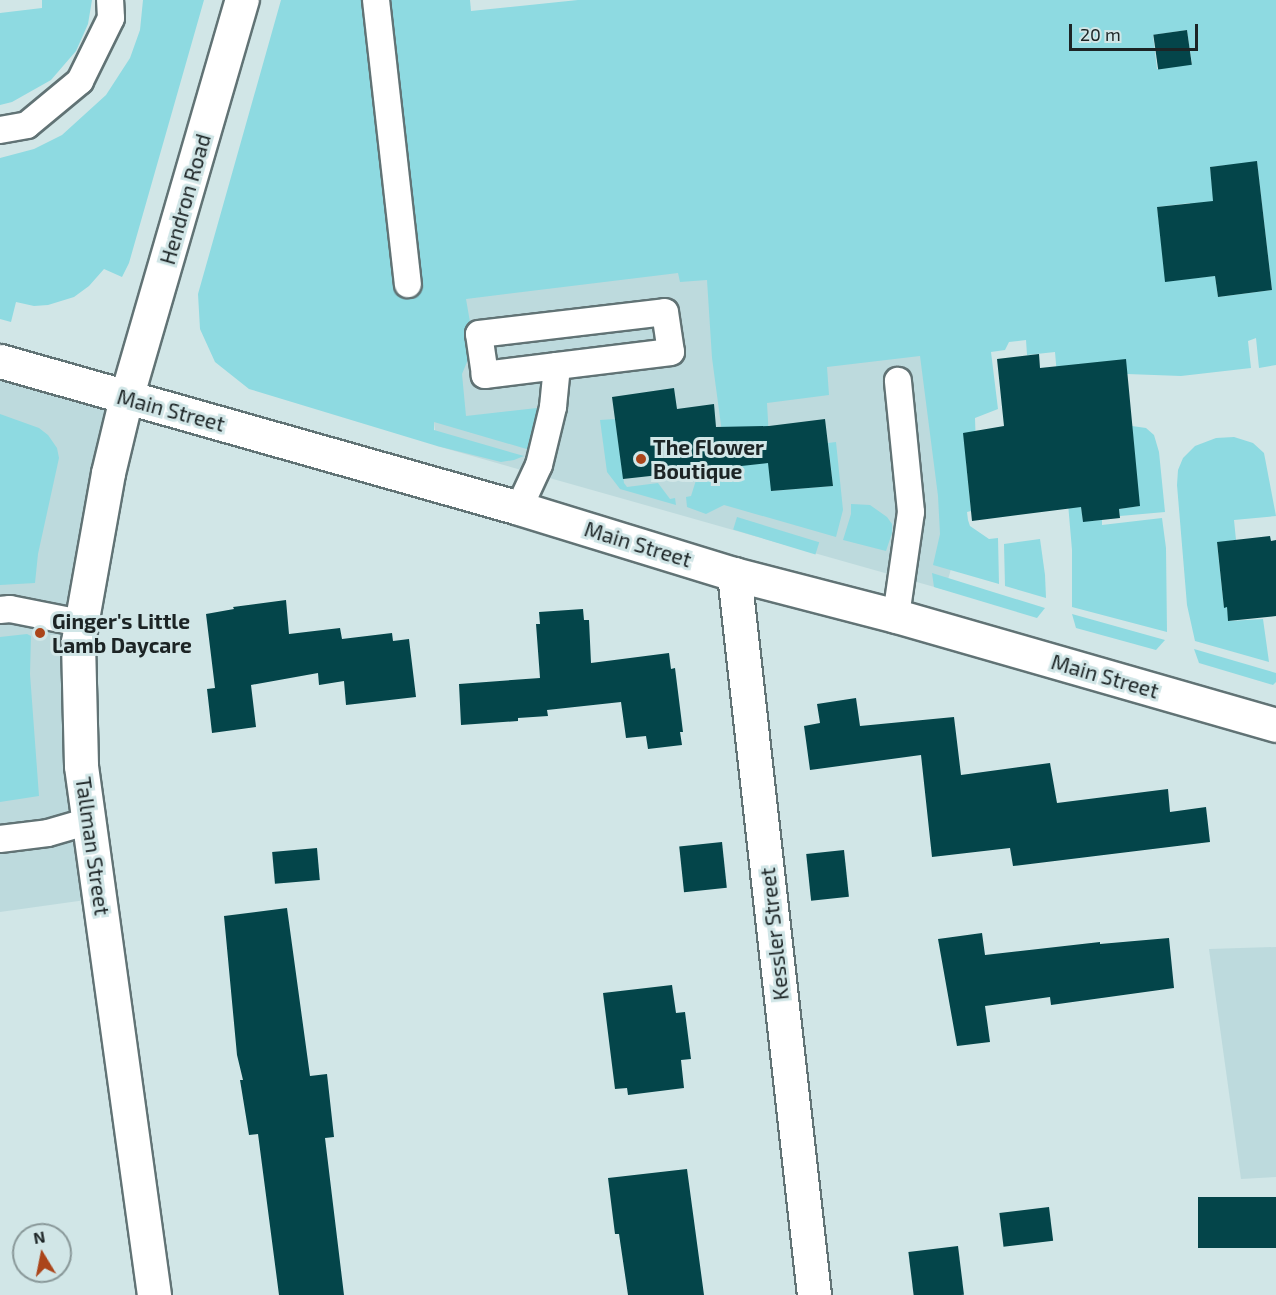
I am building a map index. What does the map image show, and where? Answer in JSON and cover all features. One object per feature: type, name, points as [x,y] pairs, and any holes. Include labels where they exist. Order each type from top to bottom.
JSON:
[{"type":"street","name":"Hendron Road","points":[[126,398],[242,0]]},
{"type":"street","name":"Main Street","points":[[0,361],[519,508],[734,574],[896,616],[1276,725]]},
{"type":"street","name":"Tallman Street","points":[[126,398],[108,473],[78,642],[81,766],[154,1295]]},
{"type":"street","name":"Kessler Street","points":[[734,574],[814,1295]]},
{"type":"lane","points":[[0,130],[27,125],[80,81],[111,18],[110,0]]},
{"type":"lane","points":[[376,0],[408,284]]},
{"type":"lane","points":[[665,312],[671,352],[557,366],[485,375],[479,334],[665,312]]},
{"type":"lane","points":[[519,508],[539,465],[553,407],[557,366]]},
{"type":"lane","points":[[896,616],[911,512],[898,381]]},
{"type":"lane","points":[[0,610],[10,609],[81,623]]},
{"type":"lane","points":[[0,839],[48,833],[89,821]]},
{"type":"shaded area","points":[[42,0],[92,0],[88,24],[76,51],[51,80],[12,102],[0,105],[0,13],[42,8]]},
{"type":"shaded area","points":[[143,0],[204,0],[129,263],[122,277],[104,269],[89,286],[74,297],[48,305],[34,306],[16,302],[11,322],[0,319],[0,158],[34,149],[62,135],[106,95],[130,58],[140,30]]},
{"type":"shaded area","points":[[281,0],[470,0],[471,11],[578,0],[1276,0],[1276,365],[1259,368],[1256,338],[1248,341],[1251,368],[1181,376],[1127,374],[1075,460],[1083,521],[1102,520],[1102,525],[1162,518],[1166,548],[1167,632],[1072,607],[1072,550],[1055,352],[1027,355],[1026,340],[1009,342],[1005,350],[991,352],[998,409],[975,418],[976,448],[966,461],[971,511],[967,512],[968,520],[970,526],[989,539],[998,538],[999,584],[933,565],[940,534],[938,496],[920,356],[827,367],[829,395],[767,403],[772,491],[833,486],[828,443],[836,442],[843,510],[836,537],[724,505],[706,514],[687,507],[686,497],[691,496],[697,477],[727,470],[712,358],[707,280],[680,282],[678,273],[466,299],[474,345],[462,374],[466,416],[537,408],[538,418],[530,450],[434,422],[434,430],[524,456],[501,462],[437,446],[249,389],[215,362],[200,329],[198,294]],"holes":[[[1187,30],[1192,64],[1157,69],[1153,35]],[[1257,162],[1272,290],[1218,297],[1215,276],[1166,281],[1157,207],[1190,203],[1192,223],[1216,220],[1210,167]]]},
{"type":"shaded area","points":[[925,241],[959,541],[945,590],[437,446],[417,291]]},
{"type":"shaded area","name":"Ginger's Little Lamb Daycare","points":[[0,361],[126,398],[78,642],[100,898],[0,912]]},
{"type":"shaded area","points":[[0,414],[39,428],[48,435],[57,448],[59,458],[38,554],[35,583],[0,585]]},
{"type":"shaded area","points":[[615,419],[624,483],[627,487],[658,483],[670,499],[675,498],[676,505],[620,489],[607,472],[600,420]]},
{"type":"shaded area","points":[[1132,426],[1146,428],[1154,435],[1159,452],[1165,512],[1120,516],[1119,509],[1139,506]]},
{"type":"shaded area","points":[[1234,437],[1253,443],[1264,453],[1276,516],[1234,520],[1236,540],[1217,543],[1224,607],[1227,607],[1229,621],[1263,619],[1269,662],[1195,641],[1187,605],[1177,485],[1178,470],[1183,458],[1195,446],[1216,438]]},
{"type":"shaded area","points":[[851,504],[870,505],[887,517],[892,524],[892,533],[886,551],[843,540],[851,514]]},
{"type":"shaded area","points":[[737,517],[819,542],[815,555],[733,529]]},
{"type":"shaded area","points":[[1040,539],[1046,598],[1005,586],[1004,544]]},
{"type":"shaded area","points":[[932,573],[1045,608],[1037,618],[934,587]]},
{"type":"shaded area","points":[[1072,614],[1165,640],[1156,650],[1076,628]]},
{"type":"shaded area","points":[[27,634],[31,636],[30,674],[39,796],[0,802],[0,637]]},
{"type":"shaded area","points":[[1194,649],[1276,673],[1276,682],[1273,685],[1199,663]]},
{"type":"shaded area","points":[[1276,947],[1276,1177],[1241,1179],[1209,949]]},
{"type":"building","points":[[1187,30],[1192,65],[1158,69],[1153,35]]},
{"type":"building","points":[[1257,161],[1272,290],[1218,297],[1215,276],[1165,282],[1157,207],[1213,201],[1210,167]]},
{"type":"building","points":[[1039,354],[1040,368],[1126,359],[1140,506],[1119,509],[1120,518],[1083,522],[1081,507],[972,521],[963,433],[1004,426],[997,359]]},
{"type":"building","points":[[674,388],[677,409],[714,404],[716,427],[769,426],[825,419],[833,486],[771,491],[768,463],[623,479],[612,397]]},
{"type":"building","points":[[1270,536],[1271,541],[1276,540],[1276,616],[1228,621],[1227,607],[1224,608],[1217,542]]},
{"type":"building","points":[[286,600],[289,634],[340,628],[342,639],[392,633],[393,641],[409,639],[416,697],[346,705],[344,681],[319,685],[318,673],[251,685],[256,727],[212,733],[207,689],[215,688],[206,614],[234,609],[233,607]]},
{"type":"building","points":[[583,609],[584,620],[589,620],[591,663],[669,653],[671,669],[675,668],[683,732],[680,732],[682,745],[648,749],[646,736],[626,738],[621,702],[547,710],[548,716],[518,718],[518,721],[461,725],[459,684],[540,678],[536,624],[540,624],[539,612]]},
{"type":"building","points":[[856,698],[860,726],[954,717],[961,775],[1050,763],[1057,803],[1168,789],[1170,812],[1206,807],[1210,842],[1013,866],[1010,848],[932,857],[921,755],[810,770],[804,726],[820,723],[817,704]]},
{"type":"building","points":[[722,842],[727,888],[684,892],[679,846]]},
{"type":"building","points":[[317,848],[320,880],[275,884],[272,852]]},
{"type":"building","points":[[844,850],[849,897],[811,901],[806,854]]},
{"type":"building","points":[[287,908],[310,1076],[327,1074],[334,1137],[325,1138],[344,1295],[279,1295],[258,1134],[249,1135],[240,1080],[243,1080],[237,1055],[224,916]]},
{"type":"building","points":[[982,933],[985,955],[1100,942],[1100,944],[1169,938],[1174,988],[1051,1005],[1050,997],[985,1006],[990,1042],[957,1046],[938,939]]},
{"type":"building","points":[[672,985],[676,1013],[685,1012],[691,1059],[681,1060],[684,1088],[628,1095],[627,1088],[615,1089],[603,993]]},
{"type":"building","points":[[687,1169],[704,1295],[628,1295],[619,1234],[615,1234],[608,1178]]},
{"type":"building","points":[[1198,1197],[1276,1197],[1276,1248],[1198,1248]]},
{"type":"building","points":[[1049,1207],[1053,1241],[1004,1247],[999,1213]]},
{"type":"building","points":[[958,1246],[964,1295],[914,1295],[908,1252]]},
{"type":"place","name":"The Flower Boutique","points":[[641,459]]},
{"type":"place","name":"Ginger's Little Lamb Daycare","points":[[40,633]]}]
